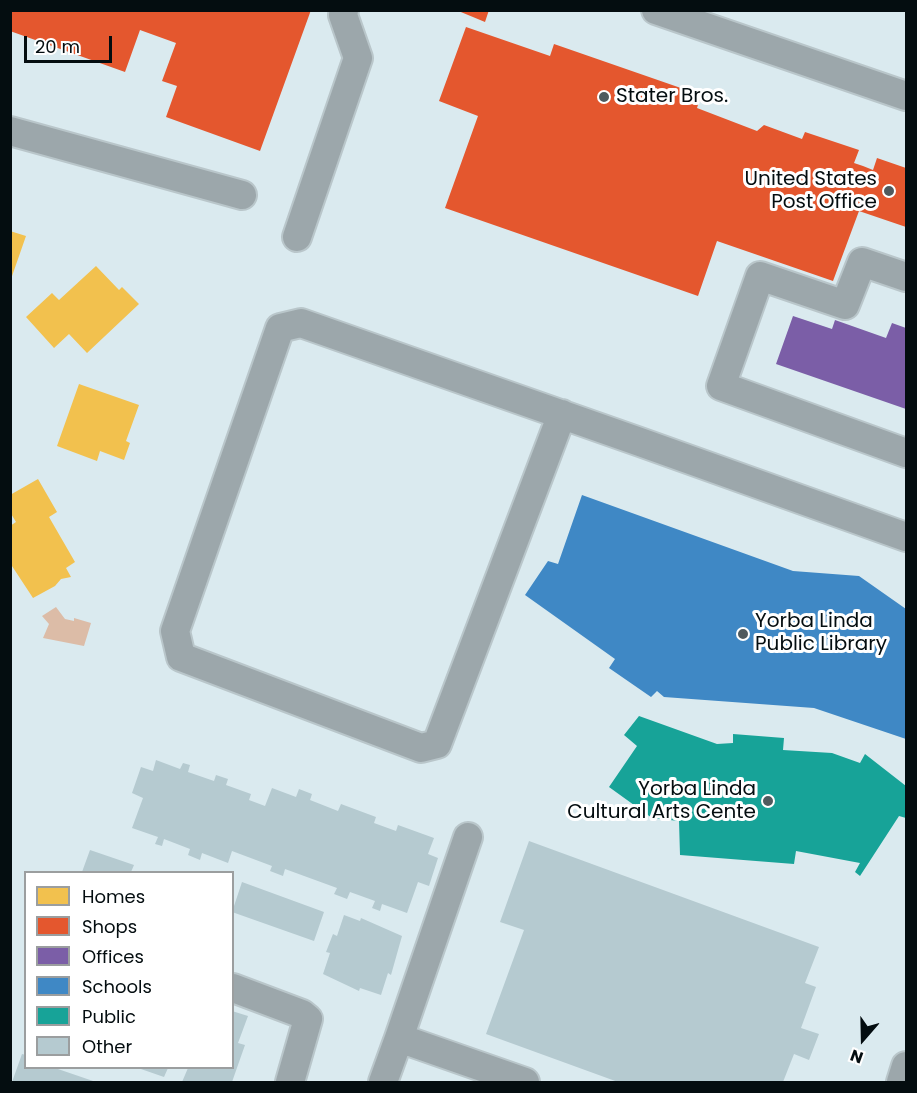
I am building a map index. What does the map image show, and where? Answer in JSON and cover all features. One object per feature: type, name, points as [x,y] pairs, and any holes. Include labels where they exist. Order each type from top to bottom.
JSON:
[{"type":"street","points":[[297,237],[358,58],[343,15],[344,10]]},
{"type":"street","points":[[656,10],[906,96]]},
{"type":"street","points":[[10,131],[242,195]]},
{"type":"street","points":[[906,277],[862,262],[845,305],[760,276],[720,386],[906,453]]},
{"type":"street","points":[[562,414],[437,744],[421,748],[181,657],[175,631],[280,328],[301,323],[562,414],[906,537]]},
{"type":"street","points":[[383,1083],[468,837]]},
{"type":"street","points":[[234,988],[302,1014],[308,1019],[290,1083]]},
{"type":"street","points":[[399,1038],[489,1076],[525,1083]]},
{"type":"street","points":[[901,1083],[906,1066]]},
{"type":"shaded area","points":[[56,607],[65,619],[74,621],[74,618],[91,623],[84,646],[43,638],[49,624],[42,616]]},
{"type":"building: Homes","points":[[10,231],[26,236],[11,279],[10,279]]},
{"type":"building: Homes","points":[[96,266],[119,290],[122,287],[139,304],[87,353],[69,334],[54,348],[26,317],[52,293],[59,300]]},
{"type":"building: Homes","points":[[79,384],[139,405],[126,441],[130,443],[124,460],[100,451],[97,461],[57,446]]},
{"type":"building: Homes","points":[[38,479],[57,512],[49,517],[75,562],[66,568],[71,577],[61,579],[55,586],[33,598],[10,563],[10,526],[16,522],[10,512],[10,495]]},
{"type":"building: Shops","points":[[10,10],[311,10],[260,151],[166,117],[177,86],[162,81],[176,43],[140,30],[125,72],[10,31]]},
{"type":"building: Shops","points":[[456,10],[489,10],[485,22]]},
{"type":"building: Shops","points":[[466,27],[550,56],[554,44],[701,95],[697,108],[757,131],[764,125],[802,139],[805,132],[859,150],[854,163],[873,170],[877,158],[906,168],[906,227],[859,211],[833,281],[717,241],[698,296],[445,208],[478,116],[439,101]]},
{"type":"building: Offices","points":[[793,316],[832,329],[835,320],[886,338],[892,323],[906,328],[906,409],[776,364]]},
{"type":"building: Schools","name":"Yorba Linda Public Library","points":[[582,495],[793,571],[859,576],[906,609],[906,739],[814,708],[664,697],[657,691],[651,697],[609,668],[615,659],[525,595],[548,561],[558,564]]},
{"type":"building: Public","name":"Yorba Linda Cultural Arts Cente","points":[[639,716],[717,744],[733,743],[733,734],[784,738],[783,750],[832,753],[860,763],[865,754],[906,786],[906,818],[899,816],[860,876],[855,872],[860,863],[796,851],[794,864],[680,855],[679,821],[652,818],[609,787],[637,746],[624,735]]},
{"type":"building: Other","points":[[156,760],[180,769],[183,763],[190,765],[188,772],[214,781],[216,775],[228,779],[226,785],[251,794],[249,800],[265,806],[272,788],[296,797],[299,789],[312,794],[310,800],[338,811],[341,804],[376,817],[374,823],[396,831],[398,825],[434,838],[428,854],[438,858],[429,886],[418,882],[407,913],[382,904],[380,911],[372,908],[375,901],[350,892],[347,899],[334,894],[337,888],[285,869],[283,876],[270,871],[272,866],[232,851],[228,863],[202,853],[200,860],[188,855],[190,849],[164,839],[162,846],[155,844],[158,837],[132,828],[143,798],[132,793],[141,767],[153,771]]},
{"type":"building: Other","points":[[529,841],[819,947],[805,983],[816,987],[801,1028],[819,1034],[809,1060],[794,1054],[783,1082],[618,1082],[486,1034],[524,930],[500,922]]},
{"type":"building: Other","points":[[90,850],[134,865],[131,871],[82,871]]},
{"type":"building: Other","points":[[242,882],[324,912],[314,941],[234,913]]},
{"type":"building: Other","points":[[344,915],[360,921],[361,918],[402,936],[391,975],[388,973],[381,995],[360,988],[359,991],[323,974],[330,953],[326,952],[333,934],[337,936]]},
{"type":"building: Other","points":[[234,1012],[248,1016],[238,1043],[245,1045],[232,1082],[182,1082],[188,1069],[234,1069]]},
{"type":"building: Other","points":[[22,1054],[24,1054],[24,1069],[58,1069],[96,1082],[12,1082]]},
{"type":"building: Other","points":[[141,1069],[168,1069],[164,1077]]},
{"type":"place","name":"Stater Bros.","points":[[604,97]]},
{"type":"place","name":"United States Post Office","points":[[889,191]]},
{"type":"place","name":"Yorba Linda Public Library","points":[[743,634]]},
{"type":"place","name":"Yorba Linda Cultural Arts Cente","points":[[768,801]]}]
